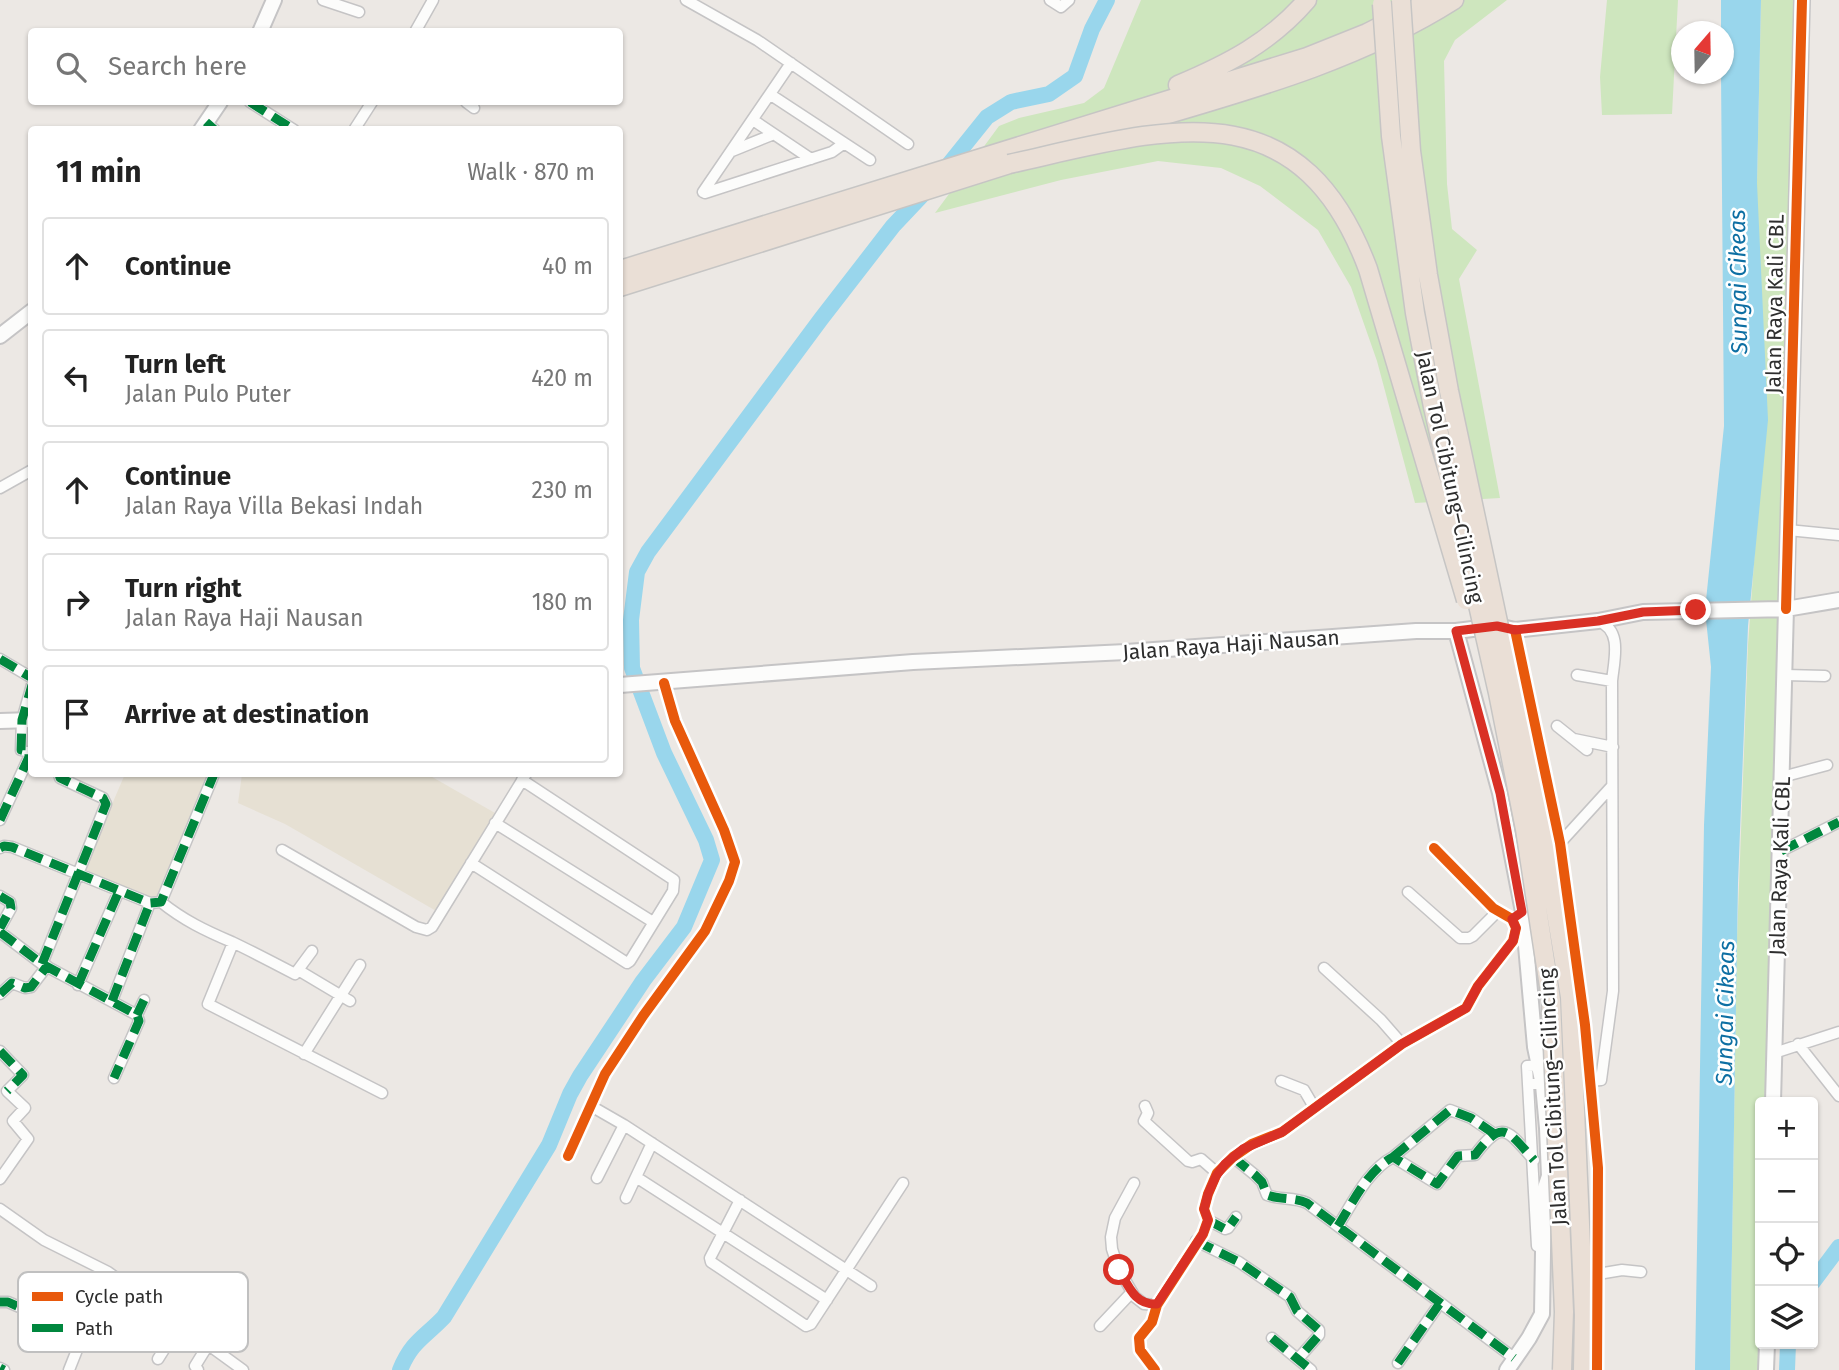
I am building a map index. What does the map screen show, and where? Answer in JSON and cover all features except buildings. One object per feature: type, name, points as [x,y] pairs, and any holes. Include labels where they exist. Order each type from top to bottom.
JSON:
[{"type":"highway","points":[[1077,127],[1234,60],[1276,32],[1307,0]]},
{"type":"highway","name":"Jalan Tol Cibitung–Cilincing","points":[[1382,0],[1391,136],[1410,281],[1433,407],[1498,693],[1525,829],[1551,1000],[1563,1298],[1562,1370]]},
{"type":"highway","name":"Jalan Tol Cibitung–Cilincing","points":[[1401,0],[1409,128],[1420,225],[1449,391],[1543,834],[1570,997],[1584,1315],[1583,1370]]},
{"type":"highway","points":[[1411,0],[1420,225]]},
{"type":"highway","points":[[623,286],[705,251],[1077,127],[1307,57],[1367,33],[1432,0]]},
{"type":"highway","points":[[623,269],[705,251],[1009,164],[1341,59],[1405,30],[1454,0]]},
{"type":"highway","points":[[1009,164],[1133,137],[1199,131],[1239,137],[1272,148],[1302,167],[1328,192],[1351,229],[1367,269],[1461,583],[1498,693]]},
{"type":"main road","points":[[262,28],[274,0]]},
{"type":"main road","name":"Jalan Raya Kali CBL","points":[[1773,1097],[1785,675],[1781,609],[1788,530],[1802,0]]},
{"type":"main road","points":[[208,126],[218,105]]},
{"type":"main road","points":[[0,336],[28,314]]},
{"type":"main road","name":"Jalan Raya Haji Nausan","points":[[623,685],[913,662],[1126,652],[1405,632],[1456,631],[1497,626],[1515,630],[1598,621],[1643,612],[1781,609],[1839,600]]},
{"type":"main road","points":[[1456,631],[1500,793],[1537,1065],[1536,1084],[1549,1176],[1544,1191],[1542,1314],[1510,1364]]},
{"type":"main road","points":[[0,722],[27,720]]},
{"type":"main road","points":[[1766,1370],[1767,1349]]},
{"type":"street","points":[[323,0],[359,12]]},
{"type":"street","points":[[417,28],[433,0]]},
{"type":"street","points":[[686,0],[757,40],[908,144]]},
{"type":"street","points":[[1050,0],[1061,7],[1069,0]]},
{"type":"street","points":[[791,63],[703,190],[704,193],[835,151],[843,144]]},
{"type":"street","points":[[771,95],[870,160]]},
{"type":"street","points":[[255,105],[288,126]]},
{"type":"street","points":[[357,126],[370,105]]},
{"type":"street","points":[[753,120],[811,159]]},
{"type":"street","points":[[731,151],[774,134]]},
{"type":"street","points":[[0,488],[28,472]]},
{"type":"street","points":[[1788,530],[1839,535]]},
{"type":"street","points":[[1612,631],[1643,612]]},
{"type":"street","points":[[1542,1314],[1537,1273],[1534,1160],[1536,1084],[1601,1080],[1613,991],[1612,681],[1615,639],[1612,631],[1598,621]]},
{"type":"street","points":[[1515,630],[1560,843],[1591,1082],[1598,1168],[1597,1370]]},
{"type":"street","points":[[0,659],[28,676]]},
{"type":"street","points":[[1577,675],[1612,681]]},
{"type":"street","points":[[1785,675],[1825,676]]},
{"type":"street","points":[[568,1156],[612,1064],[705,931],[735,862],[661,683]]},
{"type":"street","points":[[27,720],[21,750],[28,752]]},
{"type":"street","points":[[1557,726],[1587,750]]},
{"type":"street","points":[[1574,739],[1613,747]]},
{"type":"street","points":[[0,820],[28,761]]},
{"type":"street","points":[[1782,777],[1827,765]]},
{"type":"street","points":[[0,994],[12,983],[31,987],[44,965],[107,801],[60,777]]},
{"type":"street","points":[[112,1001],[213,777]]},
{"type":"street","points":[[282,850],[423,930],[432,927],[495,823],[524,777],[671,877],[675,885],[630,961],[626,963],[471,863]]},
{"type":"street","points":[[1560,843],[1612,786]]},
{"type":"street","points":[[1781,851],[1839,822]]},
{"type":"street","points":[[495,823],[653,922]]},
{"type":"street","points":[[0,846],[12,847],[155,903],[202,930],[295,974],[312,950]]},
{"type":"street","points":[[1236,1217],[1225,1229],[1208,1220],[1205,1214],[1205,1203],[1217,1173],[1233,1157],[1252,1144],[1282,1132],[1402,1044],[1466,1008],[1478,986],[1513,941],[1517,916],[1497,912],[1434,848]]},
{"type":"street","points":[[78,985],[119,891]]},
{"type":"street","points":[[1408,892],[1456,936],[1465,939],[1478,932],[1497,912]]},
{"type":"street","points":[[0,896],[10,902],[11,908],[0,930],[44,965],[137,1015],[139,1021],[114,1078]]},
{"type":"street","points":[[233,943],[208,1004],[382,1093]]},
{"type":"street","points":[[304,1054],[345,998],[360,965]]},
{"type":"street","points":[[1324,968],[1381,1020],[1402,1044]]},
{"type":"street","points":[[298,970],[345,998]]},
{"type":"street","points":[[137,1015],[144,1000]]},
{"type":"street","points":[[1774,1053],[1839,1032]]},
{"type":"street","points":[[1798,1044],[1839,1096]]},
{"type":"street","points":[[0,1051],[23,1075],[7,1091],[25,1108],[13,1121],[28,1139],[0,1179]]},
{"type":"street","points":[[1537,1065],[1588,1063]]},
{"type":"street","points":[[1281,1081],[1304,1090],[1314,1107]]},
{"type":"street","points":[[591,1106],[871,1286]]},
{"type":"street","points":[[1145,1106],[1148,1113],[1144,1121],[1188,1161],[1201,1159],[1217,1173]]},
{"type":"street","points":[[1338,1226],[1369,1179],[1384,1162],[1413,1142],[1450,1110],[1471,1118],[1493,1133],[1508,1133],[1534,1160]]},
{"type":"street","points":[[597,1178],[624,1125]]},
{"type":"street","points":[[1393,1157],[1437,1184],[1458,1156],[1475,1155],[1493,1133]]},
{"type":"street","points":[[625,1198],[652,1143]]},
{"type":"street","points":[[1233,1157],[1262,1182],[1267,1195],[1278,1199],[1299,1199],[1338,1226],[1440,1303],[1510,1364]]},
{"type":"street","points":[[636,1177],[827,1300]]},
{"type":"street","points":[[740,1200],[722,1231],[710,1258],[711,1262],[806,1326],[811,1324],[903,1183]]},
{"type":"street","points":[[1134,1183],[1115,1218],[1111,1237],[1116,1262],[1132,1292],[1144,1304],[1157,1304]]},
{"type":"street","points":[[0,1209],[44,1240],[108,1272]]},
{"type":"street","points":[[1155,1370],[1138,1344],[1152,1322],[1157,1304],[1203,1234],[1208,1220]]},
{"type":"street","points":[[1196,1241],[1239,1262],[1290,1297],[1297,1311],[1320,1330],[1319,1335],[1298,1359]]},
{"type":"street","points":[[1598,1274],[1622,1270],[1641,1272]]},
{"type":"street","points":[[1100,1326],[1132,1292]]},
{"type":"street","points":[[0,1302],[18,1306]]},
{"type":"street","points":[[1398,1363],[1440,1303]]},
{"type":"street","points":[[1272,1338],[1311,1370]]},
{"type":"street","points":[[69,1370],[76,1352]]},
{"type":"street","points":[[158,1359],[162,1352]]},
{"type":"street","points":[[198,1370],[195,1366],[204,1352]]},
{"type":"street","points":[[218,1352],[243,1370]]},
{"type":"shaded area","points":[[124,777],[208,777],[159,900],[83,872]]},
{"type":"shaded area","points":[[242,777],[432,777],[495,813],[438,912],[285,824],[238,803]]},
{"type":"green space","points":[[1141,0],[1507,0],[1455,40],[1444,61],[1447,184],[1452,229],[1477,250],[1459,279],[1500,498],[1415,503],[1377,361],[1351,287],[1318,230],[1260,186],[1221,168],[1158,161],[1061,180],[935,213],[999,126],[1019,118],[1084,103],[1104,88]]},
{"type":"green space","points":[[1607,0],[1678,0],[1677,21],[1671,21],[1672,114],[1602,115],[1600,77]]},
{"type":"green space","points":[[1761,0],[1797,0],[1773,1097],[1755,1097],[1755,1349],[1760,1349],[1762,1370],[1730,1370],[1737,939],[1748,645],[1756,535],[1757,183]]},
{"type":"water","name":"Sungai Cikeas","points":[[1721,0],[1761,0],[1757,183],[1768,420],[1748,626],[1738,883],[1730,1370],[1695,1370],[1704,825],[1711,667],[1705,610],[1724,426],[1721,84],[1734,84],[1734,21],[1721,21]]},
{"type":"waterway","points":[[942,173],[987,117],[1011,102],[1049,94],[1075,76],[1092,29],[1107,0]]},
{"type":"waterway","points":[[400,1370],[414,1346],[444,1317],[549,1145],[580,1076],[643,981],[684,927],[712,860],[706,840],[664,753],[632,668],[631,620],[637,572],[648,552],[821,319],[893,226],[927,190]]},
{"type":"waterway","points":[[1818,1275],[1839,1247]]},
{"type":"waterway","points":[[1787,1370],[1788,1349]]},
{"type":"marked path","points":[[255,105],[288,126]]},
{"type":"marked path","points":[[206,122],[210,126]]},
{"type":"marked path","points":[[0,659],[28,676]]},
{"type":"marked path","points":[[28,699],[22,720],[21,750],[28,752]]},
{"type":"marked path","points":[[0,820],[28,759]]},
{"type":"marked path","points":[[42,964],[106,804],[103,798],[60,777]]},
{"type":"marked path","points":[[0,848],[12,847],[150,903],[161,902],[213,777]]},
{"type":"marked path","points":[[1781,851],[1839,822]]},
{"type":"marked path","points":[[78,985],[119,891]]},
{"type":"marked path","points":[[0,896],[10,902],[11,908],[0,928]]},
{"type":"marked path","points":[[112,1001],[150,903]]},
{"type":"marked path","points":[[0,932],[42,964],[137,1015],[139,1021],[114,1078]]},
{"type":"marked path","points":[[0,994],[12,983],[25,988],[31,987],[47,966]]},
{"type":"marked path","points":[[137,1015],[144,1000]]},
{"type":"marked path","points":[[0,1051],[23,1075],[7,1091]]},
{"type":"marked path","points":[[1393,1157],[1450,1110],[1471,1118],[1493,1133]]},
{"type":"marked path","points":[[1338,1226],[1369,1178],[1393,1157],[1437,1184],[1458,1156],[1475,1155],[1492,1136],[1505,1132],[1534,1160]]},
{"type":"marked path","points":[[1233,1157],[1262,1182],[1267,1195],[1307,1203],[1514,1358]]},
{"type":"marked path","points":[[1208,1220],[1225,1229],[1236,1217]]},
{"type":"marked path","points":[[1196,1241],[1239,1262],[1290,1297],[1297,1311],[1319,1330],[1319,1335],[1298,1359]]},
{"type":"marked path","points":[[0,1302],[18,1306]]},
{"type":"marked path","points":[[1398,1363],[1440,1303]]},
{"type":"marked path","points":[[1272,1338],[1311,1370]]},
{"type":"marked path","points":[[0,1368],[4,1370]]},
{"type":"cycle path","points":[[1786,609],[1802,0]]},
{"type":"cycle path","points":[[1515,630],[1560,843],[1585,1025],[1598,1168],[1597,1370]]},
{"type":"cycle path","points":[[568,1156],[605,1074],[705,931],[735,862],[724,830],[675,721],[664,683]]},
{"type":"cycle path","points":[[1155,1370],[1140,1350],[1139,1338],[1152,1322],[1157,1305],[1203,1234],[1208,1220],[1204,1209],[1217,1173],[1233,1157],[1252,1144],[1282,1132],[1402,1044],[1466,1008],[1478,986],[1513,941],[1516,928],[1512,919],[1493,908],[1434,848]]},
{"type":"route","points":[[1119,1270],[1138,1300],[1144,1304],[1157,1304],[1203,1234],[1208,1220],[1205,1203],[1216,1176],[1225,1164],[1243,1149],[1296,1123],[1402,1044],[1466,1008],[1473,1000],[1478,986],[1513,941],[1516,928],[1512,919],[1522,912],[1500,793],[1456,631],[1486,629],[1491,626],[1515,630],[1598,621],[1643,612],[1696,610]]}]
